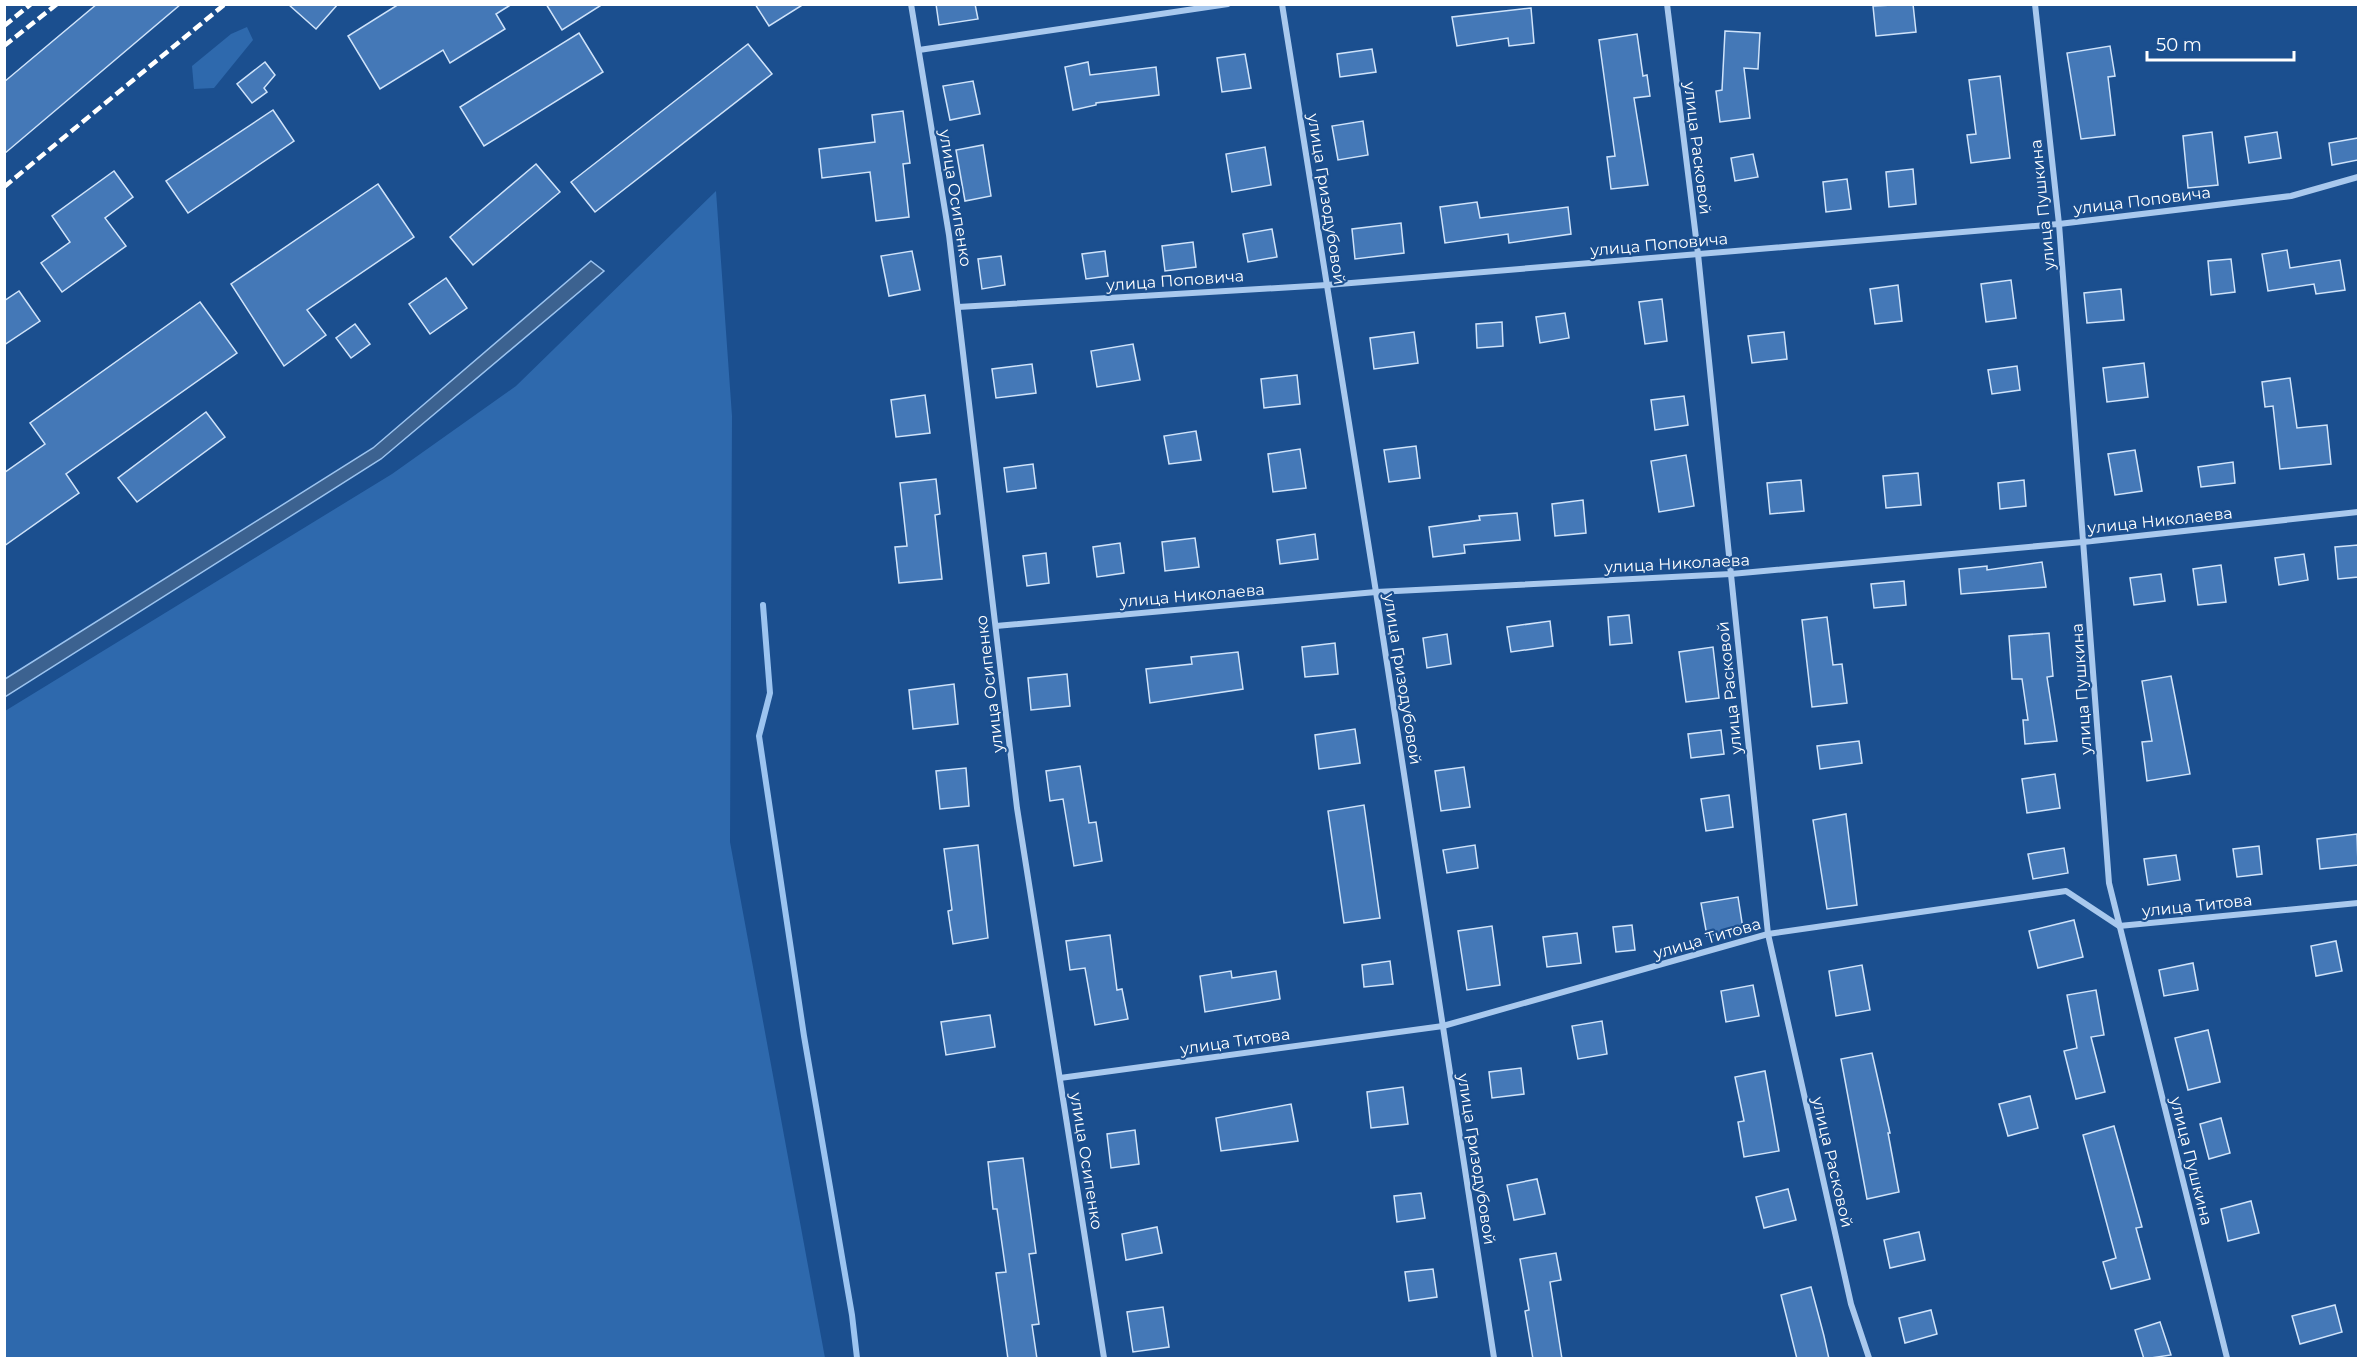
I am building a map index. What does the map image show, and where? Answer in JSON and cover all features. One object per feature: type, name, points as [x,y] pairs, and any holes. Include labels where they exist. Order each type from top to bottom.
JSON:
[{"type":"street","name":"улица Осипенко","points":[[911,4],[949,235],[1017,808],[1104,1359]]},
{"type":"street","points":[[919,51],[1228,4]]},
{"type":"street","name":"улица Гризодубовой","points":[[1282,4],[1376,592],[1494,1359]]},
{"type":"street","name":"улица Расковой","points":[[1667,4],[1698,255],[1768,934],[1851,1305],[1869,1359]]},
{"type":"street","name":"улица Пушкина","points":[[2035,4],[2059,224],[2109,883],[2227,1359]]},
{"type":"street","name":"улица Поповича","points":[[958,307],[1327,285],[2059,224],[2291,196],[2358,177]]},
{"type":"street","name":"улица Николаева","points":[[996,626],[1376,592],[1731,574],[2083,542],[2358,512]]},
{"type":"street","name":"улица Титова","points":[[1060,1078],[1443,1026],[1768,934],[2066,891],[2120,926],[2358,903]]},
{"type":"shaded area","points":[[247,27],[253,40],[214,88],[194,89],[192,66],[231,34]]},
{"type":"shaded area","points":[[716,191],[732,416],[730,842],[825,1358],[5,1358],[5,711],[392,474],[516,386]]},
{"type":"shaded area","points":[[591,261],[604,271],[381,459],[5,697],[5,679],[373,448]]},
{"type":"building","points":[[97,4],[181,4],[4,154],[4,82]]},
{"type":"building","points":[[288,4],[338,4],[316,29]]},
{"type":"building","points":[[399,4],[512,4],[496,14],[505,29],[450,63],[443,50],[380,89],[348,36]]},
{"type":"building","points":[[546,4],[603,4],[562,30]]},
{"type":"building","points":[[755,4],[804,4],[769,26]]},
{"type":"building","points":[[936,4],[975,4],[978,19],[939,25]]},
{"type":"building","points":[[1913,4],[1916,32],[1876,36],[1873,6]]},
{"type":"building","points":[[1531,8],[1534,43],[1509,46],[1508,38],[1457,46],[1452,17]]},
{"type":"building","points":[[1725,31],[1760,33],[1758,69],[1744,68],[1750,118],[1720,122],[1716,91],[1722,90]]},
{"type":"building","points":[[579,33],[603,72],[484,146],[460,107]]},
{"type":"building","points":[[1637,34],[1643,76],[1647,75],[1650,96],[1634,98],[1648,185],[1611,189],[1607,157],[1615,156],[1599,40]]},
{"type":"building","points":[[748,44],[772,74],[595,212],[571,182]]},
{"type":"building","points":[[2110,46],[2115,76],[2108,77],[2115,135],[2081,139],[2067,53]]},
{"type":"building","points":[[1372,49],[1376,72],[1340,77],[1337,54]]},
{"type":"building","points":[[1245,54],[1251,88],[1222,92],[1217,58]]},
{"type":"building","points":[[265,62],[275,75],[264,88],[267,92],[252,103],[237,84]]},
{"type":"building","points":[[1088,62],[1090,75],[1156,67],[1159,95],[1096,103],[1096,105],[1073,110],[1065,67]]},
{"type":"building","points":[[2000,76],[2010,158],[1971,163],[1967,135],[1976,134],[1969,80]]},
{"type":"building","points":[[973,81],[980,114],[950,120],[943,86]]},
{"type":"building","points":[[273,110],[294,141],[188,213],[166,181]]},
{"type":"building","points":[[903,111],[910,163],[903,164],[909,217],[876,221],[870,172],[822,178],[819,149],[875,142],[872,115]]},
{"type":"building","points":[[1363,121],[1368,155],[1338,160],[1332,126]]},
{"type":"building","points":[[2212,132],[2218,185],[2188,188],[2183,136]]},
{"type":"building","points":[[2277,132],[2281,158],[2249,163],[2245,137]]},
{"type":"building","points":[[2358,138],[2358,160],[2332,165],[2329,143]]},
{"type":"building","points":[[983,145],[991,196],[965,201],[956,150]]},
{"type":"building","points":[[1265,147],[1271,185],[1232,192],[1226,154]]},
{"type":"building","points":[[1753,154],[1758,177],[1735,181],[1731,158]]},
{"type":"building","points":[[536,164],[560,192],[473,265],[450,237]]},
{"type":"building","points":[[1913,169],[1916,204],[1889,207],[1886,172]]},
{"type":"building","points":[[114,171],[133,197],[105,218],[126,246],[62,292],[41,263],[70,242],[52,216]]},
{"type":"building","points":[[1847,179],[1851,209],[1826,212],[1823,182]]},
{"type":"building","points":[[378,184],[414,237],[307,310],[326,335],[284,366],[231,284]]},
{"type":"building","points":[[1477,202],[1480,218],[1568,207],[1571,234],[1509,243],[1508,234],[1445,243],[1440,207]]},
{"type":"building","points":[[1401,223],[1404,253],[1355,259],[1352,229]]},
{"type":"building","points":[[1272,229],[1277,257],[1248,262],[1243,234]]},
{"type":"building","points":[[1193,242],[1196,267],[1165,271],[1162,246]]},
{"type":"building","points":[[2287,250],[2290,268],[2340,260],[2345,290],[2316,294],[2314,284],[2268,291],[2262,254]]},
{"type":"building","points":[[912,251],[920,290],[889,296],[881,256]]},
{"type":"building","points":[[1105,251],[1108,276],[1086,279],[1082,254]]},
{"type":"building","points":[[1001,256],[1005,285],[982,289],[978,259]]},
{"type":"building","points":[[2231,259],[2235,292],[2211,295],[2208,261]]},
{"type":"building","points":[[446,278],[467,308],[430,334],[409,304]]},
{"type":"building","points":[[2011,280],[2016,318],[1986,322],[1981,284]]},
{"type":"building","points":[[1898,285],[1902,321],[1875,324],[1870,289]]},
{"type":"building","points":[[2121,289],[2124,320],[2087,323],[2084,293]]},
{"type":"building","points":[[19,291],[40,321],[4,345],[4,301]]},
{"type":"building","points":[[1662,299],[1667,341],[1645,344],[1639,302]]},
{"type":"building","points":[[200,302],[237,353],[66,474],[79,493],[4,546],[4,473],[45,444],[30,423]]},
{"type":"building","points":[[1565,313],[1569,338],[1540,343],[1536,317]]},
{"type":"building","points":[[1502,322],[1503,346],[1477,348],[1476,324]]},
{"type":"building","points":[[355,324],[370,344],[351,358],[336,338]]},
{"type":"building","points":[[1414,332],[1418,363],[1374,369],[1370,338]]},
{"type":"building","points":[[1784,332],[1787,359],[1752,363],[1748,336]]},
{"type":"building","points":[[1133,344],[1140,380],[1097,387],[1091,351]]},
{"type":"building","points":[[2144,363],[2148,397],[2107,402],[2103,368]]},
{"type":"building","points":[[1032,364],[1036,393],[996,398],[992,369]]},
{"type":"building","points":[[2017,366],[2020,390],[1992,394],[1988,370]]},
{"type":"building","points":[[1297,375],[1300,404],[1264,408],[1261,379]]},
{"type":"building","points":[[2290,378],[2297,428],[2327,425],[2331,464],[2280,469],[2273,406],[2265,407],[2262,382]]},
{"type":"building","points":[[925,395],[930,433],[896,437],[891,400]]},
{"type":"building","points":[[1684,396],[1688,425],[1655,430],[1651,400]]},
{"type":"building","points":[[206,412],[225,437],[137,502],[118,478]]},
{"type":"building","points":[[1196,431],[1201,460],[1169,464],[1164,436]]},
{"type":"building","points":[[1416,446],[1420,478],[1389,482],[1384,450]]},
{"type":"building","points":[[1300,449],[1306,488],[1273,492],[1268,454]]},
{"type":"building","points":[[2135,450],[2142,491],[2115,495],[2108,454]]},
{"type":"building","points":[[1686,455],[1694,506],[1659,512],[1651,461]]},
{"type":"building","points":[[2233,462],[2235,483],[2201,487],[2198,467]]},
{"type":"building","points":[[1033,464],[1036,488],[1007,492],[1004,468]]},
{"type":"building","points":[[1918,473],[1921,505],[1886,508],[1883,476]]},
{"type":"building","points":[[936,479],[940,514],[935,515],[942,579],[899,583],[895,547],[907,546],[900,483]]},
{"type":"building","points":[[1801,480],[1804,511],[1770,514],[1767,483]]},
{"type":"building","points":[[2024,480],[2026,506],[2000,509],[1998,483]]},
{"type":"building","points":[[1583,500],[1586,533],[1555,536],[1552,504]]},
{"type":"building","points":[[1517,513],[1520,540],[1464,545],[1465,553],[1433,557],[1429,527],[1480,520],[1479,516]]},
{"type":"building","points":[[1315,534],[1318,559],[1280,564],[1277,540]]},
{"type":"building","points":[[1195,538],[1199,567],[1165,571],[1162,542]]},
{"type":"building","points":[[1120,543],[1124,573],[1097,577],[1093,547]]},
{"type":"building","points":[[2358,545],[2358,577],[2338,579],[2335,547]]},
{"type":"building","points":[[1046,553],[1049,583],[1027,586],[1023,556]]},
{"type":"building","points":[[2304,554],[2308,580],[2279,585],[2275,558]]},
{"type":"building","points":[[2042,562],[2046,587],[1961,594],[1959,569],[1987,566],[1987,570]]},
{"type":"building","points":[[2221,565],[2226,602],[2198,605],[2193,569]]},
{"type":"building","points":[[2161,574],[2165,601],[2134,605],[2130,578]]},
{"type":"building","points":[[1904,581],[1906,605],[1874,608],[1871,584]]},
{"type":"building","points":[[1629,615],[1632,643],[1610,645],[1608,617]]},
{"type":"building","points":[[1827,617],[1833,665],[1842,664],[1847,703],[1812,707],[1802,620]]},
{"type":"building","points":[[1550,621],[1553,646],[1511,652],[1507,627]]},
{"type":"building","points":[[2049,633],[2053,676],[2047,677],[2057,741],[2025,744],[2023,720],[2028,720],[2022,679],[2012,679],[2009,636]]},
{"type":"building","points":[[1447,634],[1451,664],[1427,668],[1423,638]]},
{"type":"building","points":[[1335,643],[1338,674],[1305,677],[1302,647]]},
{"type":"building","points":[[1713,647],[1719,698],[1686,702],[1679,652]]},
{"type":"building","points":[[1238,652],[1243,689],[1150,703],[1146,669],[1192,664],[1191,657]]},
{"type":"building","points":[[1067,674],[1070,706],[1031,710],[1028,678]]},
{"type":"building","points":[[2171,676],[2190,774],[2147,781],[2142,742],[2152,741],[2142,681]]},
{"type":"building","points":[[954,684],[958,724],[913,729],[909,690]]},
{"type":"building","points":[[1355,729],[1360,763],[1319,769],[1315,735]]},
{"type":"building","points":[[1721,730],[1724,754],[1691,758],[1688,734]]},
{"type":"building","points":[[1859,741],[1862,763],[1820,769],[1817,746]]},
{"type":"building","points":[[1080,766],[1089,823],[1096,822],[1102,861],[1074,866],[1063,799],[1050,801],[1046,771]]},
{"type":"building","points":[[1464,767],[1470,807],[1441,811],[1435,771]]},
{"type":"building","points":[[966,768],[969,806],[940,809],[936,771]]},
{"type":"building","points":[[2055,774],[2060,808],[2027,813],[2022,779]]},
{"type":"building","points":[[1729,795],[1733,827],[1706,831],[1701,799]]},
{"type":"building","points":[[1364,805],[1380,918],[1344,923],[1328,811]]},
{"type":"building","points":[[1846,814],[1857,905],[1827,909],[1813,820]]},
{"type":"building","points":[[2357,834],[2358,865],[2320,869],[2317,839]]},
{"type":"building","points":[[978,845],[988,938],[953,944],[948,911],[952,910],[944,849]]},
{"type":"building","points":[[1475,845],[1478,868],[1447,873],[1443,850]]},
{"type":"building","points":[[2259,846],[2262,874],[2237,877],[2233,849]]},
{"type":"building","points":[[2064,848],[2068,873],[2033,879],[2028,854]]},
{"type":"building","points":[[2176,855],[2180,880],[2148,885],[2144,859]]},
{"type":"building","points":[[1738,897],[1743,929],[1707,936],[1701,903]]},
{"type":"building","points":[[2074,920],[2083,957],[2038,968],[2029,931]]},
{"type":"building","points":[[1632,925],[1635,950],[1616,952],[1613,927]]},
{"type":"building","points":[[1492,926],[1500,985],[1467,990],[1458,931]]},
{"type":"building","points":[[1577,933],[1581,963],[1547,967],[1543,937]]},
{"type":"building","points":[[1110,935],[1117,990],[1122,989],[1128,1019],[1095,1025],[1085,968],[1070,970],[1066,941]]},
{"type":"building","points":[[2336,941],[2342,971],[2316,976],[2311,946]]},
{"type":"building","points":[[1390,961],[1393,984],[1364,987],[1362,965]]},
{"type":"building","points":[[2193,963],[2198,990],[2164,996],[2159,970]]},
{"type":"building","points":[[1862,965],[1870,1010],[1836,1016],[1829,971]]},
{"type":"building","points":[[1231,971],[1232,978],[1276,971],[1280,999],[1205,1012],[1200,976]]},
{"type":"building","points":[[1753,985],[1759,1016],[1726,1022],[1721,991]]},
{"type":"building","points":[[2096,990],[2104,1035],[2091,1037],[2105,1092],[2076,1099],[2064,1051],[2077,1048],[2067,995]]},
{"type":"building","points":[[990,1015],[995,1047],[946,1055],[941,1022]]},
{"type":"building","points":[[1602,1021],[1607,1054],[1578,1059],[1572,1026]]},
{"type":"building","points":[[2208,1030],[2220,1082],[2188,1090],[2175,1038]]},
{"type":"building","points":[[1872,1053],[1890,1133],[1888,1133],[1899,1192],[1867,1199],[1841,1059]]},
{"type":"building","points":[[1521,1068],[1524,1094],[1492,1098],[1489,1072]]},
{"type":"building","points":[[1765,1071],[1779,1151],[1744,1157],[1738,1122],[1744,1121],[1735,1077]]},
{"type":"building","points":[[1403,1087],[1408,1124],[1371,1128],[1367,1092]]},
{"type":"building","points":[[2030,1096],[2038,1128],[2008,1136],[1999,1104]]},
{"type":"building","points":[[1291,1104],[1298,1141],[1221,1151],[1216,1118]]},
{"type":"building","points":[[2221,1118],[2230,1153],[2209,1159],[2200,1124]]},
{"type":"building","points":[[2114,1126],[2142,1227],[2136,1228],[2150,1279],[2111,1289],[2103,1262],[2116,1258],[2083,1135]]},
{"type":"building","points":[[1135,1130],[1139,1164],[1111,1168],[1107,1134]]},
{"type":"building","points":[[1023,1158],[1036,1253],[1029,1254],[1039,1324],[1032,1325],[1037,1359],[1008,1359],[996,1273],[1006,1272],[997,1209],[993,1209],[988,1162]]},
{"type":"building","points":[[1537,1179],[1545,1214],[1514,1220],[1507,1185]]},
{"type":"building","points":[[1788,1189],[1796,1220],[1764,1228],[1756,1197]]},
{"type":"building","points":[[1421,1193],[1425,1218],[1397,1222],[1394,1196]]},
{"type":"building","points":[[2251,1201],[2259,1233],[2228,1241],[2221,1209]]},
{"type":"building","points":[[1157,1227],[1162,1253],[1126,1260],[1122,1234]]},
{"type":"building","points":[[1919,1232],[1925,1260],[1890,1268],[1884,1240]]},
{"type":"building","points":[[1556,1253],[1561,1280],[1550,1282],[1562,1359],[1533,1359],[1525,1311],[1529,1310],[1520,1259]]},
{"type":"building","points":[[1433,1269],[1437,1297],[1409,1301],[1405,1272]]},
{"type":"building","points":[[1811,1287],[1829,1359],[1797,1359],[1781,1295]]},
{"type":"building","points":[[2335,1305],[2342,1332],[2300,1344],[2292,1316]]},
{"type":"building","points":[[1163,1307],[1169,1347],[1133,1352],[1127,1312]]},
{"type":"building","points":[[1931,1310],[1937,1334],[1905,1343],[1899,1318]]},
{"type":"building","points":[[2160,1322],[2171,1355],[2144,1359],[2135,1330]]},
{"type":"waterway","points":[[763,605],[770,693],[759,736],[804,1036],[852,1315],[857,1358]]},
{"type":"railway","points":[[4,26],[31,4]]},
{"type":"railway","points":[[4,46],[57,4]]},
{"type":"railway","points":[[4,187],[225,4]]}]
